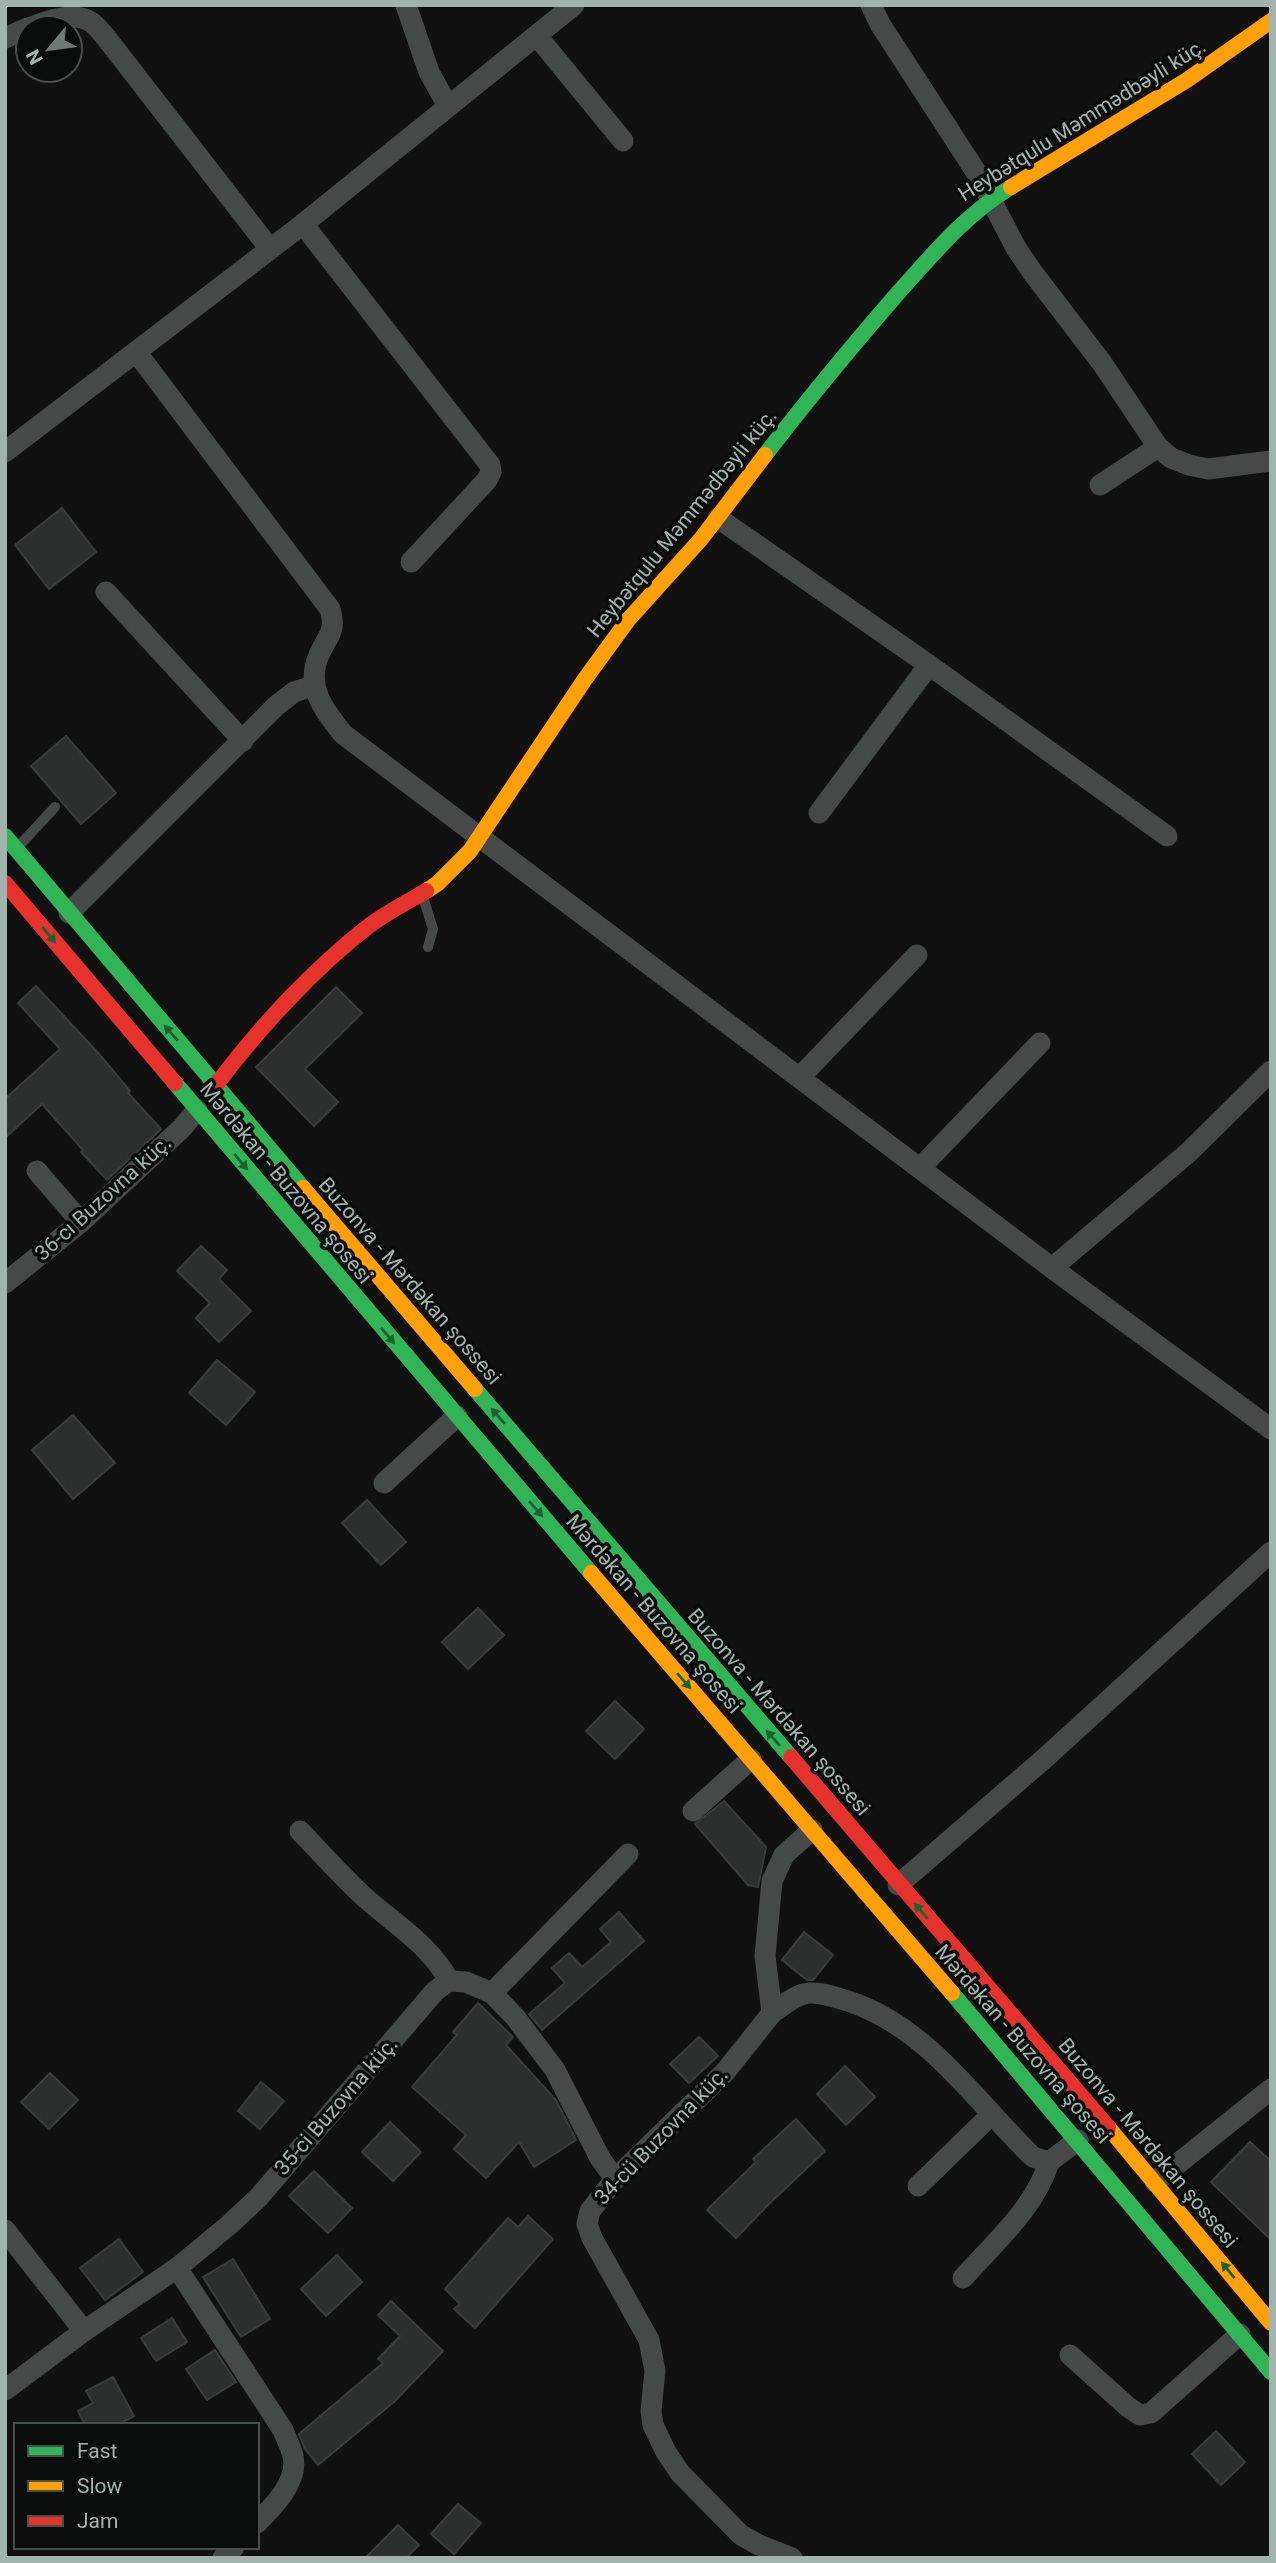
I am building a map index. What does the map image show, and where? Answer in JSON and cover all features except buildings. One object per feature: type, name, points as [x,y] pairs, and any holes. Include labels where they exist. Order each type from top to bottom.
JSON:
[{"type":"main road","name":"Heybətqulu Məmmədbəyli küç.","points":[[197,1110],[245,1046],[334,955],[372,924],[422,894],[448,874],[481,837],[585,679],[628,620],[718,518],[831,369],[949,234],[991,199],[1187,80],[1271,21]]},
{"type":"main road","name":"Mərdəkan - Buzovna şosesi","points":[[5,836],[254,1130]]},
{"type":"main road","name":"Mərdəkan - Buzovna şosesi","points":[[5,883],[457,1416],[1078,2140],[1271,2372]]},
{"type":"main road","name":"Buzonva - Mərdəkan şossesi","points":[[254,1130],[898,1885],[1156,2182],[1271,2323]]},
{"type":"street","points":[[406,5],[429,72],[448,106]]},
{"type":"street","points":[[5,452],[303,224],[574,5]]},
{"type":"street","points":[[871,5],[880,24],[991,199],[1016,248],[1102,363],[1158,447],[1171,458],[1208,469],[1271,461]]},
{"type":"street","points":[[84,20],[90,21],[104,35],[270,249]]},
{"type":"street","points":[[537,36],[623,141]]},
{"type":"street","points":[[303,224],[490,465],[491,472],[487,480],[411,562]]},
{"type":"street","points":[[137,353],[330,609],[334,621],[331,635],[318,655],[313,686],[324,710],[342,734],[1052,1268],[1270,1428]]},
{"type":"street","points":[[1100,485],[1158,447]]},
{"type":"street","points":[[718,518],[1167,836]]},
{"type":"street","points":[[106,593],[243,741]]},
{"type":"street","points":[[818,813],[929,665]]},
{"type":"street","points":[[69,913],[276,706],[295,692],[313,686]]},
{"type":"street","points":[[800,1077],[917,955]]},
{"type":"street","points":[[920,1168],[1040,1043]]},
{"type":"street","points":[[1052,1268],[1189,1152],[1271,1071]]},
{"type":"street","name":"36-cı Buzovna küç.","points":[[5,1283],[80,1222],[182,1128],[197,1110]]},
{"type":"street","points":[[37,1171],[80,1222]]},
{"type":"street","points":[[384,1483],[457,1416]]},
{"type":"street","points":[[898,1885],[1045,1758],[1271,1552]]},
{"type":"street","points":[[693,1811],[751,1759]]},
{"type":"street","points":[[772,2013],[765,1956],[772,1881],[784,1855],[812,1830]]},
{"type":"street","points":[[300,1831],[362,1894],[429,1952],[442,1967],[449,1981],[466,1982],[492,1993],[515,2017],[555,2070],[600,2158],[615,2179]]},
{"type":"street","points":[[492,1993],[628,1854]]},
{"type":"street","name":"35-ci Buzovna küç.","points":[[5,2389],[83,2331],[177,2267],[229,2225],[259,2197],[435,1991],[449,1981]]},
{"type":"street","name":"34-cü Buzovna küç.","points":[[792,2558],[741,2535],[680,2473],[666,2452],[653,2425],[655,2371],[649,2340],[592,2238],[587,2224],[590,2211],[615,2179],[725,2072],[772,2013],[797,1996],[808,1993],[820,1993],[870,2009],[895,2022],[919,2039],[1033,2157],[1049,2162]]},
{"type":"street","points":[[1156,2182],[1271,2089]]},
{"type":"street","points":[[918,2186],[992,2114]]},
{"type":"street","points":[[963,2278],[1032,2200],[1049,2162],[1078,2140]]},
{"type":"street","points":[[5,2230],[83,2331]]},
{"type":"street","points":[[177,2267],[283,2430],[294,2458],[293,2473],[283,2494],[259,2522]]},
{"type":"street","points":[[1070,2355],[1140,2415],[1151,2413],[1240,2334]]},
{"type":"lane","points":[[16,849],[55,807]]},
{"type":"lane","points":[[422,894],[433,929],[428,947]]},
{"type":"traffic: fast","points":[[765,455],[847,353],[924,264],[979,209],[1011,187]]},
{"type":"traffic: fast","points":[[5,836],[303,1188]]},
{"type":"traffic: fast","points":[[175,1083],[591,1573]]},
{"type":"traffic: fast","points":[[475,1389],[791,1757]]},
{"type":"traffic: fast","points":[[952,1993],[1271,2372]]},
{"type":"traffic: slow","points":[[1011,187],[1187,80],[1271,21]]},
{"type":"traffic: slow","points":[[426,891],[437,884],[470,851],[585,679],[628,620],[701,539],[765,455]]},
{"type":"traffic: slow","points":[[303,1188],[475,1389]]},
{"type":"traffic: slow","points":[[591,1573],[952,1993]]},
{"type":"traffic: slow","points":[[1108,2127],[1271,2323]]},
{"type":"traffic: jam","points":[[5,883],[175,1083]]},
{"type":"traffic: jam","points":[[216,1085],[268,1021],[328,960],[370,925],[426,891]]},
{"type":"traffic: jam","points":[[791,1757],[1108,2127]]}]
